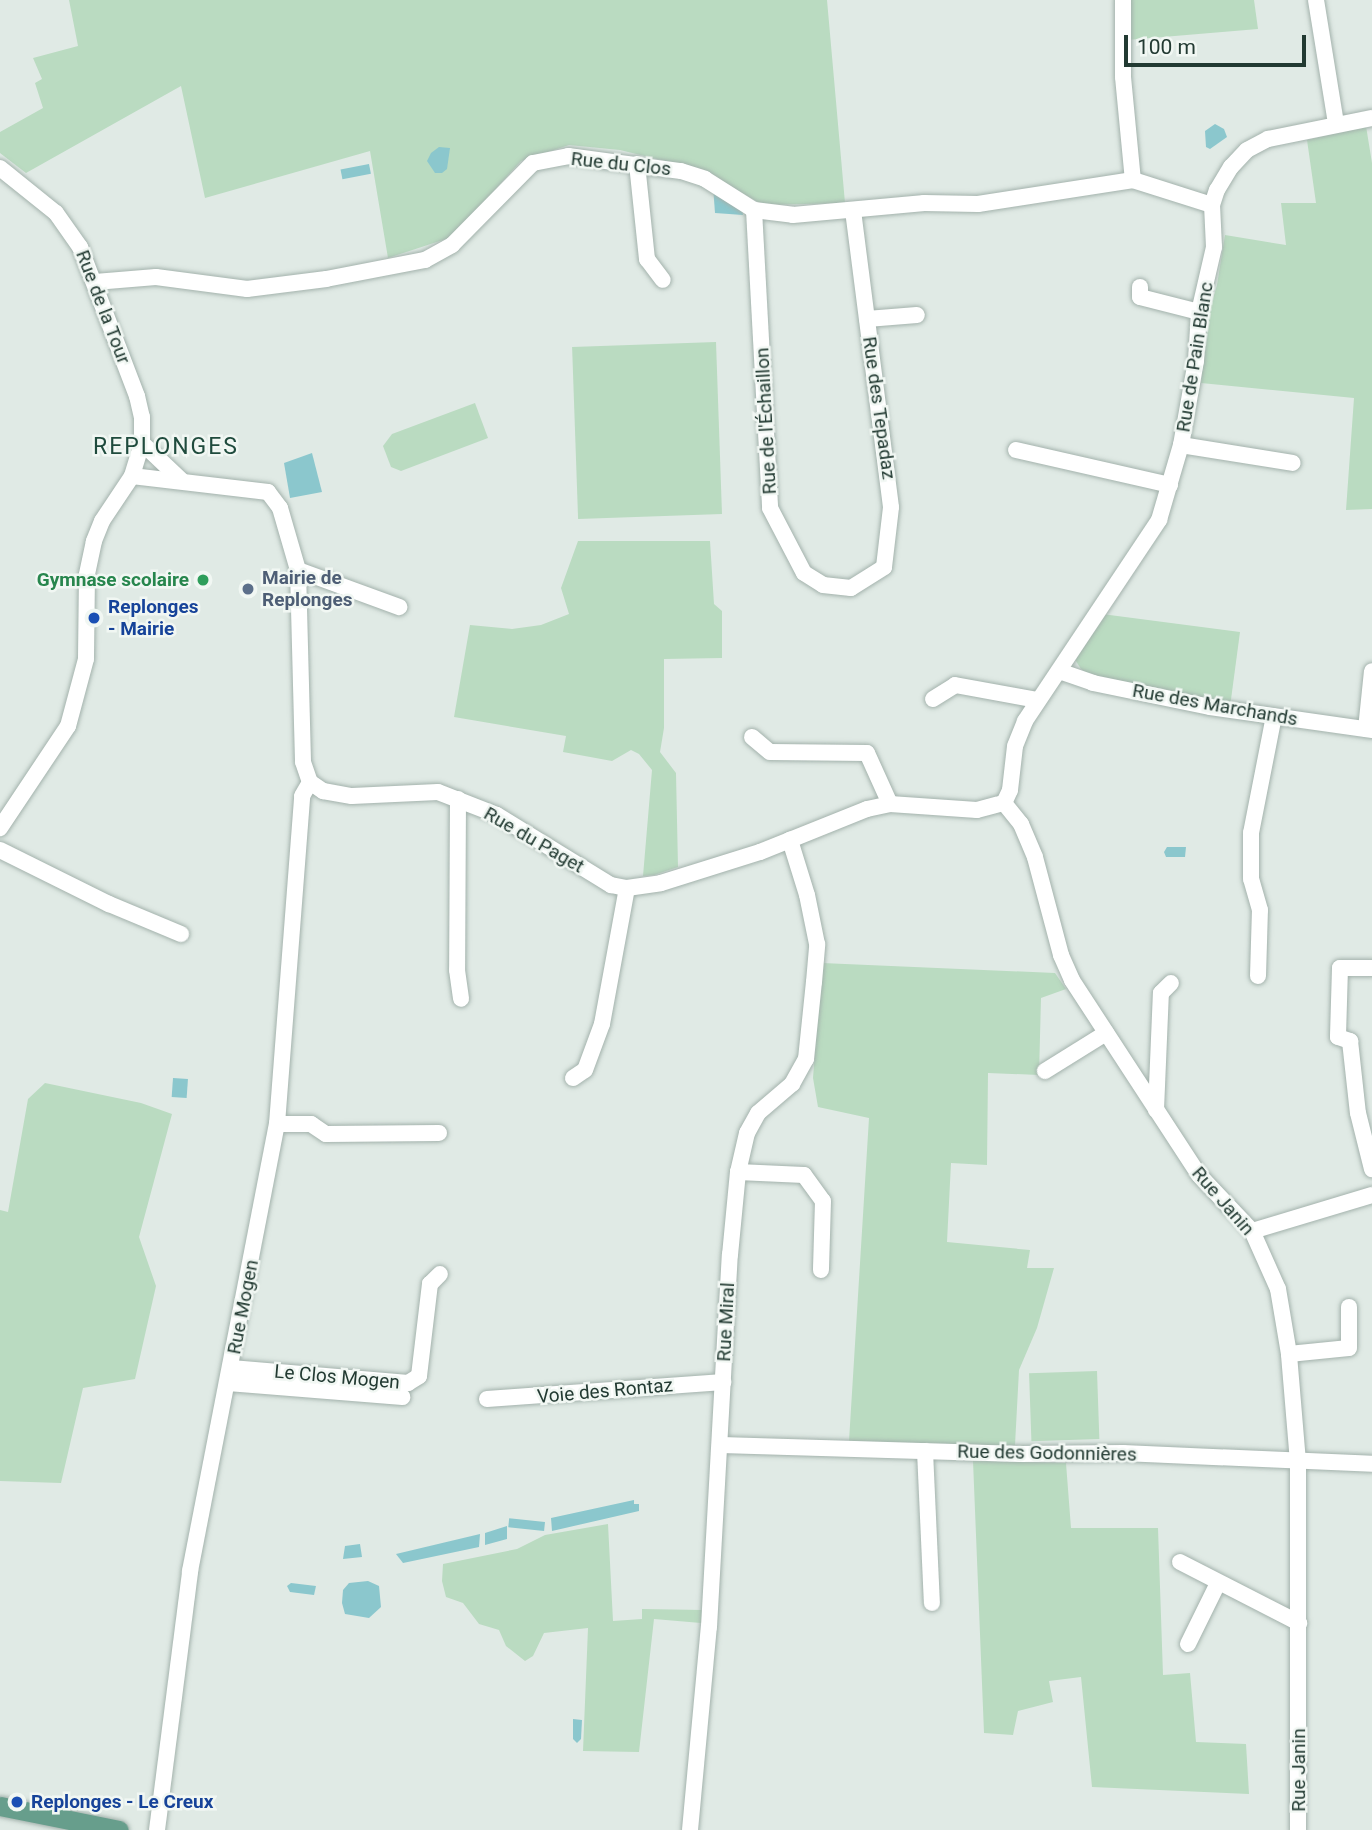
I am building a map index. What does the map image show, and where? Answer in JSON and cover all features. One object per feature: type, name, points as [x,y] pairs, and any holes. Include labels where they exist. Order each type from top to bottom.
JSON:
[{"type":"main road","points":[[0,1806],[119,1830]]},
{"type":"street","points":[[1123,0],[1122,55],[1133,180],[1212,205]]},
{"type":"street","points":[[1316,0],[1336,124]]},
{"type":"street","name":"Rue de Pain Blanc","points":[[1059,671],[1159,520],[1181,446],[1196,361],[1199,312],[1214,247],[1212,205],[1217,190],[1231,167],[1247,150],[1268,139],[1372,118]]},
{"type":"street","name":"Rue du Clos","points":[[95,282],[156,277],[247,289],[327,279],[425,260],[452,245],[533,163],[568,156],[681,171],[705,179],[754,210],[793,215],[923,203],[978,204],[1133,180]]},
{"type":"street","points":[[638,164],[646,259],[663,280]]},
{"type":"street","name":"Rue de la Tour","points":[[0,168],[56,213],[69,228],[95,282],[137,396],[142,417],[142,443],[132,476],[102,521],[94,541],[87,575],[86,659],[68,726],[0,828]]},
{"type":"street","name":"Rue de l'Échaillon","points":[[754,210],[770,508],[804,573],[823,585],[851,588]]},
{"type":"street","name":"Rue des Tepadaz","points":[[851,588],[884,567],[890,519],[889,475],[853,211]]},
{"type":"street","points":[[1140,287],[1140,297],[1199,312]]},
{"type":"street","points":[[867,319],[918,315]]},
{"type":"street","points":[[142,443],[181,480]]},
{"type":"street","points":[[1181,446],[1293,463]]},
{"type":"street","points":[[1016,450],[1170,485]]},
{"type":"street","points":[[132,476],[268,492],[280,508],[298,570],[303,762],[310,782]]},
{"type":"street","points":[[298,570],[399,607]]},
{"type":"street","points":[[573,1078],[585,1070],[601,1024],[627,888],[661,883],[790,840],[867,809],[891,804],[977,810],[1004,803],[1010,790],[1020,730],[1059,671]]},
{"type":"street","name":"Rue des Marchands","points":[[1059,671],[1093,683],[1210,707],[1369,729]]},
{"type":"street","points":[[1369,729],[1372,671]]},
{"type":"street","points":[[933,699],[955,685],[1037,701]]},
{"type":"street","points":[[1258,976],[1260,910],[1251,879],[1251,833],[1274,716]]},
{"type":"street","points":[[752,737],[770,752],[867,752],[891,804]]},
{"type":"street","name":"Rue du Paget","points":[[310,782],[323,791],[352,796],[438,793],[458,799],[497,815],[611,885],[627,888]]},
{"type":"street","name":"Rue Mogen","points":[[156,1830],[190,1571],[277,1124],[302,796],[310,782]]},
{"type":"street","points":[[458,799],[457,970],[461,999]]},
{"type":"street","name":"Rue Janin","points":[[1004,803],[1021,824],[1035,857],[1061,955],[1072,980],[1199,1175],[1252,1231],[1278,1289],[1289,1354],[1298,1462],[1298,1830]]},
{"type":"street","name":"Rue Miral","points":[[690,1830],[709,1627],[738,1172],[747,1133],[758,1114],[792,1084],[806,1059],[817,944],[807,895],[790,840]]},
{"type":"street","points":[[0,850],[109,904],[181,934]]},
{"type":"street","points":[[1372,968],[1340,968],[1338,1037],[1350,1041],[1358,1113],[1372,1168]]},
{"type":"street","points":[[1156,1110],[1161,993],[1171,983]]},
{"type":"street","points":[[1045,1070],[1106,1033]]},
{"type":"street","points":[[277,1124],[311,1124],[326,1134],[439,1133]]},
{"type":"street","points":[[738,1172],[804,1175],[823,1200],[821,1270]]},
{"type":"street","points":[[1252,1231],[1372,1195]]},
{"type":"street","name":"Le Clos Mogen","points":[[229,1376],[408,1383],[419,1376],[430,1284],[440,1275]]},
{"type":"street","points":[[1289,1354],[1349,1348],[1349,1307]]},
{"type":"street","points":[[229,1376],[402,1397]]},
{"type":"street","name":"Voie des Rontaz","points":[[487,1399],[723,1382]]},
{"type":"street","name":"Rue des Godonnières","points":[[721,1446],[1123,1453],[1372,1464]]},
{"type":"street","points":[[925,1451],[932,1603]]},
{"type":"street","points":[[1180,1562],[1299,1623]]},
{"type":"street","points":[[1188,1644],[1218,1583]]},
{"type":"green space","points":[[69,0],[827,0],[845,203],[763,205],[702,170],[620,150],[569,145],[521,161],[452,237],[388,258],[370,151],[205,198],[181,86],[26,173],[0,153],[0,132],[43,108],[35,83],[42,79],[33,58],[78,46]]},
{"type":"green space","points":[[1130,0],[1254,0],[1258,29],[1127,40]]},
{"type":"green space","points":[[1366,126],[1372,163],[1372,509],[1346,510],[1354,398],[1201,383],[1208,315],[1217,285],[1225,235],[1286,245],[1281,203],[1316,203],[1307,140]]},
{"type":"green space","points":[[716,342],[722,514],[578,519],[572,347]]},
{"type":"green space","points":[[475,403],[488,438],[401,471],[391,467],[383,446],[392,434]]},
{"type":"green space","points":[[578,541],[710,541],[714,604],[722,611],[722,658],[664,659],[664,728],[660,752],[676,773],[678,867],[654,875],[643,876],[652,770],[639,754],[631,750],[612,761],[563,752],[566,736],[454,717],[470,625],[512,629],[541,625],[569,614],[561,588]]},
{"type":"green space","points":[[1102,614],[1240,632],[1230,707],[1089,675],[1074,658]]},
{"type":"green space","points":[[822,963],[1055,973],[1066,989],[1041,998],[1039,1075],[988,1073],[987,1165],[951,1163],[947,1242],[1030,1250],[1027,1268],[1054,1268],[1037,1328],[1019,1370],[1015,1445],[960,1448],[849,1441],[869,1118],[818,1107],[813,1078]]},
{"type":"green space","points":[[45,1083],[141,1103],[172,1114],[139,1237],[156,1286],[135,1379],[83,1388],[61,1483],[0,1481],[0,1210],[8,1212],[28,1099]]},
{"type":"green space","points":[[1097,1371],[1099,1439],[1031,1441],[1029,1373]]},
{"type":"green space","points":[[973,1461],[1066,1463],[1071,1528],[1158,1528],[1163,1675],[1190,1673],[1196,1742],[1246,1744],[1249,1794],[1092,1787],[1081,1677],[1049,1681],[1053,1702],[1018,1711],[1013,1735],[984,1733]]},
{"type":"green space","points":[[608,1524],[613,1621],[642,1619],[642,1609],[703,1610],[701,1623],[654,1619],[639,1752],[583,1751],[588,1628],[544,1633],[533,1656],[525,1661],[506,1646],[499,1630],[479,1624],[463,1603],[446,1597],[442,1581],[443,1564],[517,1549],[545,1535]]},
{"type":"water","points":[[1215,124],[1224,129],[1227,137],[1210,149],[1206,147],[1205,131]]},
{"type":"water","points":[[439,147],[450,148],[447,169],[442,173],[435,173],[427,161],[431,153]]},
{"type":"water","points":[[369,164],[371,174],[342,179],[341,170]]},
{"type":"water","points":[[713,186],[742,207],[743,215],[715,213]]},
{"type":"water","points":[[312,453],[322,492],[290,498],[284,463]]},
{"type":"water","points":[[1167,847],[1186,847],[1185,857],[1166,857],[1164,852]]},
{"type":"water","points":[[173,1078],[188,1079],[187,1098],[172,1097]]},
{"type":"water","points":[[634,1500],[634,1504],[639,1504],[639,1511],[552,1531],[551,1518]]},
{"type":"water","points":[[509,1518],[545,1522],[544,1531],[508,1527]]},
{"type":"water","points":[[507,1526],[507,1539],[485,1545],[485,1533]]},
{"type":"water","points":[[480,1534],[479,1547],[403,1563],[396,1554]]},
{"type":"water","points":[[360,1544],[362,1557],[343,1559],[345,1546]]},
{"type":"water","points":[[368,1581],[379,1586],[381,1607],[369,1618],[345,1614],[343,1590],[349,1583]]},
{"type":"water","points":[[291,1583],[316,1586],[314,1595],[290,1592],[287,1586]]},
{"type":"water","points":[[573,1719],[582,1720],[581,1739],[577,1743],[573,1739]]},
{"type":"place","name":"Gymnase scolaire","points":[[203,580]]},
{"type":"place","name":"Mairie de Replonges","points":[[248,589]]},
{"type":"place","name":"Replonges - Mairie","points":[[94,618]]},
{"type":"place","name":"Replonges - Le Creux","points":[[17,1802]]},
{"type":"district","name":"REPLONGES","points":[[166,447]]}]
